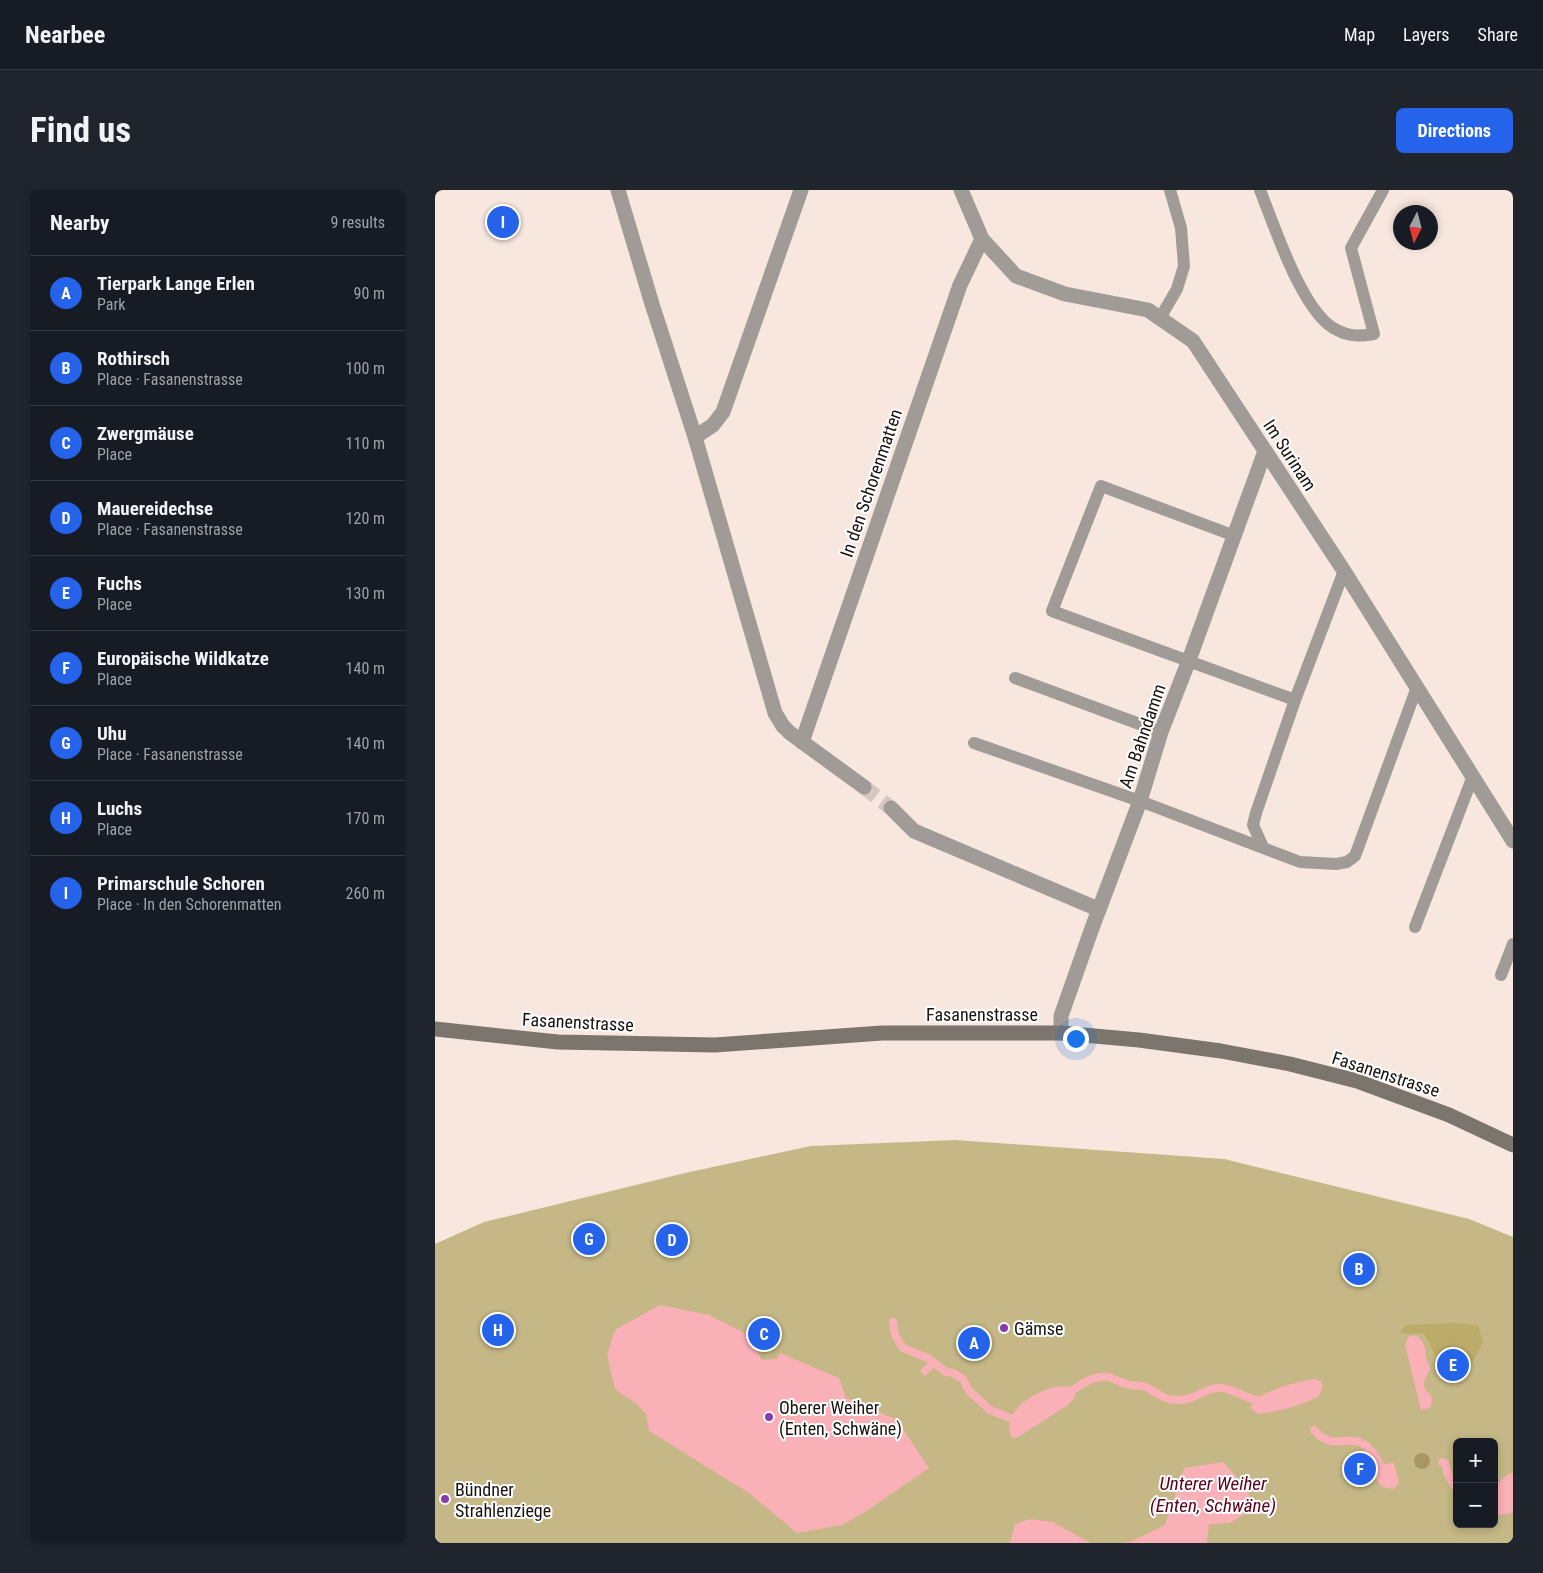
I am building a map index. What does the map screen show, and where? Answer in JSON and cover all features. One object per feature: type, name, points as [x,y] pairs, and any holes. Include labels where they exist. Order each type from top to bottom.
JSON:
[{"type":"main road","name":"Fasanenstrasse","points":[[435,1029],[557,1042],[715,1045],[881,1033],[1061,1034],[1183,1046],[1290,1064],[1357,1081],[1449,1115],[1513,1145]]},
{"type":"street","points":[[618,190],[695,437],[775,713],[783,726],[802,742],[864,787]]},
{"type":"street","points":[[695,437],[713,425],[723,412],[801,190]]},
{"type":"street","name":"Im Surinam","points":[[961,190],[982,239],[1016,276],[1065,294],[1148,310],[1193,341],[1344,571],[1513,841]]},
{"type":"street","name":"In den Schorenmatten","points":[[802,742],[960,285],[982,239]]},
{"type":"street","name":"Am Bahndamm","points":[[1061,1034],[1061,1016],[1140,801],[1161,732],[1265,451]]},
{"type":"street","points":[[891,808],[914,831],[1099,909]]},
{"type":"lane","points":[[1160,318],[1177,289],[1184,266],[1181,228],[1170,190]]},
{"type":"lane","points":[[1260,190],[1296,279],[1316,314],[1336,330],[1357,337],[1374,334],[1351,248],[1383,190]]},
{"type":"lane","points":[[1235,536],[1101,486],[1052,610],[1295,700]]},
{"type":"lane","points":[[1263,847],[1253,824],[1256,813],[1295,700],[1344,571]]},
{"type":"lane","points":[[1015,678],[1161,732]]},
{"type":"lane","points":[[974,743],[1140,801],[1300,862],[1335,864],[1347,862],[1355,856],[1417,687]]},
{"type":"lane","points":[[1415,927],[1473,776]]},
{"type":"lane","points":[[1501,976],[1513,944]]},
{"type":"shaded area","points":[[955,1140],[1224,1159],[1469,1219],[1513,1237],[1513,1543],[435,1543],[435,1244],[484,1222],[685,1173],[811,1146]]},
{"type":"shaded area","points":[[1455,1323],[1478,1325],[1483,1342],[1469,1369],[1457,1372],[1440,1364],[1424,1333],[1406,1334],[1401,1331],[1406,1325]]},
{"type":"water","name":"Oberer Weiher (Enten, Schwäne)","points":[[660,1305],[709,1315],[746,1334],[762,1360],[777,1359],[780,1353],[839,1378],[846,1398],[897,1420],[929,1468],[865,1512],[842,1525],[797,1533],[749,1493],[649,1431],[646,1414],[637,1404],[615,1389],[607,1355],[615,1330]]},
{"type":"water","points":[[1414,1335],[1424,1345],[1430,1367],[1424,1387],[1431,1395],[1432,1402],[1430,1408],[1421,1410],[1405,1345],[1408,1337]]},
{"type":"water","points":[[1315,1379],[1322,1382],[1322,1388],[1319,1395],[1312,1400],[1289,1408],[1259,1414],[1250,1408],[1254,1401],[1266,1393],[1292,1384]]},
{"type":"water","points":[[1067,1386],[1074,1389],[1075,1397],[1068,1405],[1018,1437],[1012,1438],[1009,1429],[1010,1421],[1019,1406],[1043,1391],[1053,1387]]},
{"type":"water","points":[[1375,1456],[1383,1464],[1394,1463],[1399,1483],[1394,1489],[1382,1486],[1378,1482],[1375,1476],[1378,1468]]},
{"type":"water","name":"Unterer Weiher (Enten, Schwäne)","points":[[1223,1462],[1247,1489],[1253,1508],[1230,1523],[1209,1524],[1207,1543],[1123,1543],[1132,1541],[1165,1525],[1184,1468]]},
{"type":"water","points":[[1513,1473],[1513,1511],[1509,1514],[1499,1515],[1498,1484],[1505,1477]]},
{"type":"water","points":[[1030,1519],[1053,1522],[1090,1543],[1010,1543],[1015,1524]]},
{"type":"waterway","points":[[893,1322],[895,1335],[903,1348],[928,1358],[946,1372],[953,1373],[963,1379],[969,1391],[990,1410],[1021,1420]]},
{"type":"waterway","points":[[925,1371],[934,1363]]},
{"type":"waterway","points":[[1068,1393],[1087,1381],[1098,1377],[1109,1377],[1129,1385],[1146,1387],[1172,1400],[1189,1399],[1207,1390],[1222,1388],[1251,1399],[1264,1401]]},
{"type":"waterway","points":[[1314,1430],[1323,1438],[1331,1441],[1355,1441],[1363,1444],[1372,1451],[1380,1465]]},
{"type":"waterway","points":[[1442,1462],[1445,1463],[1448,1475],[1453,1483]]},
{"type":"tunnel","points":[[864,787],[891,808]]},
{"type":"place","name":"Primarschule Schoren","points":[[503,222]]},
{"type":"place","name":"Uhu","points":[[589,1239]]},
{"type":"place","name":"Mauereidechse","points":[[672,1240]]},
{"type":"place","name":"Rothirsch","points":[[1359,1269]]},
{"type":"place","name":"Gämse","points":[[1004,1328]]},
{"type":"place","name":"Luchs","points":[[498,1330]]},
{"type":"place","name":"Zwergmäuse","points":[[764,1334]]},
{"type":"place","name":"Tierpark Lange Erlen","points":[[974,1343]]},
{"type":"place","name":"Fuchs","points":[[1453,1365]]},
{"type":"place","name":"Oberer Weiher (Enten, Schwäne)","points":[[769,1417]]},
{"type":"place","name":"Europäische Wildkatze","points":[[1360,1469]]},
{"type":"place","name":"Bündner Strahlenziege","points":[[445,1499]]}]
